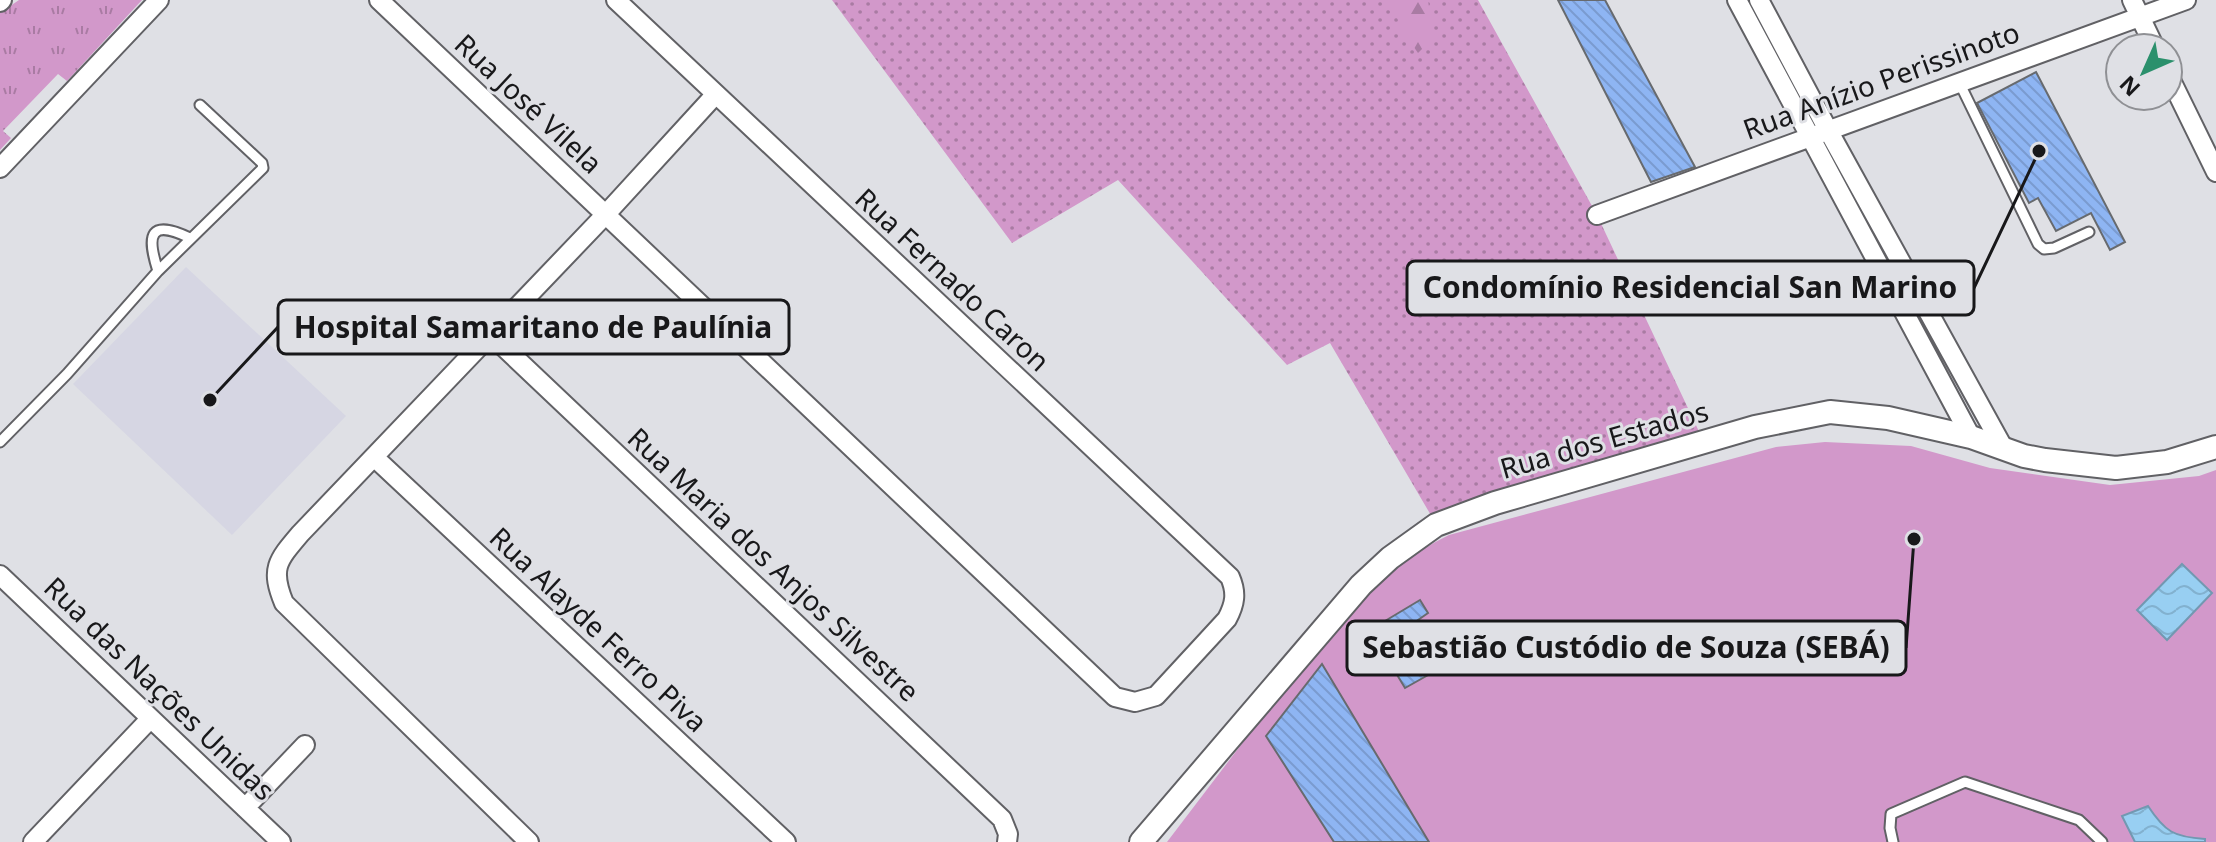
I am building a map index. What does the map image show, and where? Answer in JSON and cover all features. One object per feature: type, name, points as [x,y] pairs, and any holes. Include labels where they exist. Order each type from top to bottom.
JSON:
[{"type":"street","points":[[0,168],[159,0]]},
{"type":"street","name":"Rua José Vilela","points":[[379,0],[1115,697],[1135,702],[1156,696],[1227,619],[1233,607]]},
{"type":"street","name":"Rua Fernado Caron","points":[[616,0],[1230,577],[1236,590],[1233,607]]},
{"type":"street","points":[[1737,0],[1971,437]]},
{"type":"street","points":[[1759,0],[2004,449]]},
{"type":"street","name":"Rua Anízio Perissinoto","points":[[1597,215],[1959,82],[2136,8],[2186,0]]},
{"type":"street","points":[[2136,8],[2147,32]]},
{"type":"street","points":[[529,842],[284,603],[276,583],[277,565],[289,547],[715,95]]},
{"type":"street","points":[[2184,107],[2216,172]]},
{"type":"street","name":"Rua Maria dos Anjos Silvestre","points":[[490,334],[1002,819],[1008,834],[1007,842]]},
{"type":"street","name":"Rua dos Estados","points":[[1141,842],[1361,585],[1390,558],[1436,525],[1495,503],[1755,427],[1830,412],[1888,418],[1971,437],[2045,460],[2116,468],[2167,462],[2216,447]]},
{"type":"street","name":"Rua Alayde Ferro Piva","points":[[374,457],[786,842]]},
{"type":"street","name":"Rua das Nações Unidas","points":[[0,575],[281,842]]},
{"type":"street","points":[[33,842],[150,719]]},
{"type":"street","points":[[245,808],[305,745]]},
{"type":"lane","points":[[1959,82],[2038,244],[2044,249],[2054,248],[2089,232]]},
{"type":"lane","points":[[0,442],[67,374],[158,271],[263,168],[262,163],[200,105]]},
{"type":"lane","points":[[158,271],[150,247],[155,233],[170,229],[190,238]]},
{"type":"lane","points":[[1893,842],[1891,814],[1965,782],[2079,820],[2102,842]]},
{"type":"shaded area","points":[[186,267],[346,416],[232,535],[73,384]]},
{"type":"green space","points":[[19,0],[142,0],[67,81],[58,74],[3,131],[11,138],[0,150],[0,13]]},
{"type":"green space","points":[[832,0],[1478,0],[1597,215],[1703,440],[1439,529],[1330,343],[1287,365],[1118,180],[1012,243]]},
{"type":"green space","points":[[1392,0],[1428,0],[1433,38],[1418,53],[1400,27]]},
{"type":"green space","points":[[1825,442],[1911,446],[1990,468],[2110,485],[2199,476],[2216,470],[2216,842],[1167,842],[1324,639],[1369,591],[1420,551],[1449,535],[1776,447]]},
{"type":"water","points":[[2182,564],[2212,593],[2167,640],[2137,610]]},
{"type":"water","points":[[2148,806],[2171,832],[2205,839],[2205,842],[2135,842],[2122,816]]},
{"type":"building","points":[[1558,0],[1605,0],[1695,167],[1651,182]]},
{"type":"building","points":[[2036,72],[2125,242],[2110,250],[2091,213],[2056,231],[2038,198],[2029,203],[1977,103]]},
{"type":"building","points":[[1420,600],[1428,613],[1418,620],[1446,665],[1405,688],[1370,630]]},
{"type":"building","points":[[1322,664],[1429,842],[1334,842],[1266,736]]},
{"type":"place","name":"Condomínio Residencial San Marino","points":[[2039,151]]},
{"type":"place","name":"Hospital Samaritano de Paulínia","points":[[210,400]]},
{"type":"place","name":"Sebastião Custódio de Souza (SEBÁ)","points":[[1914,539]]}]
